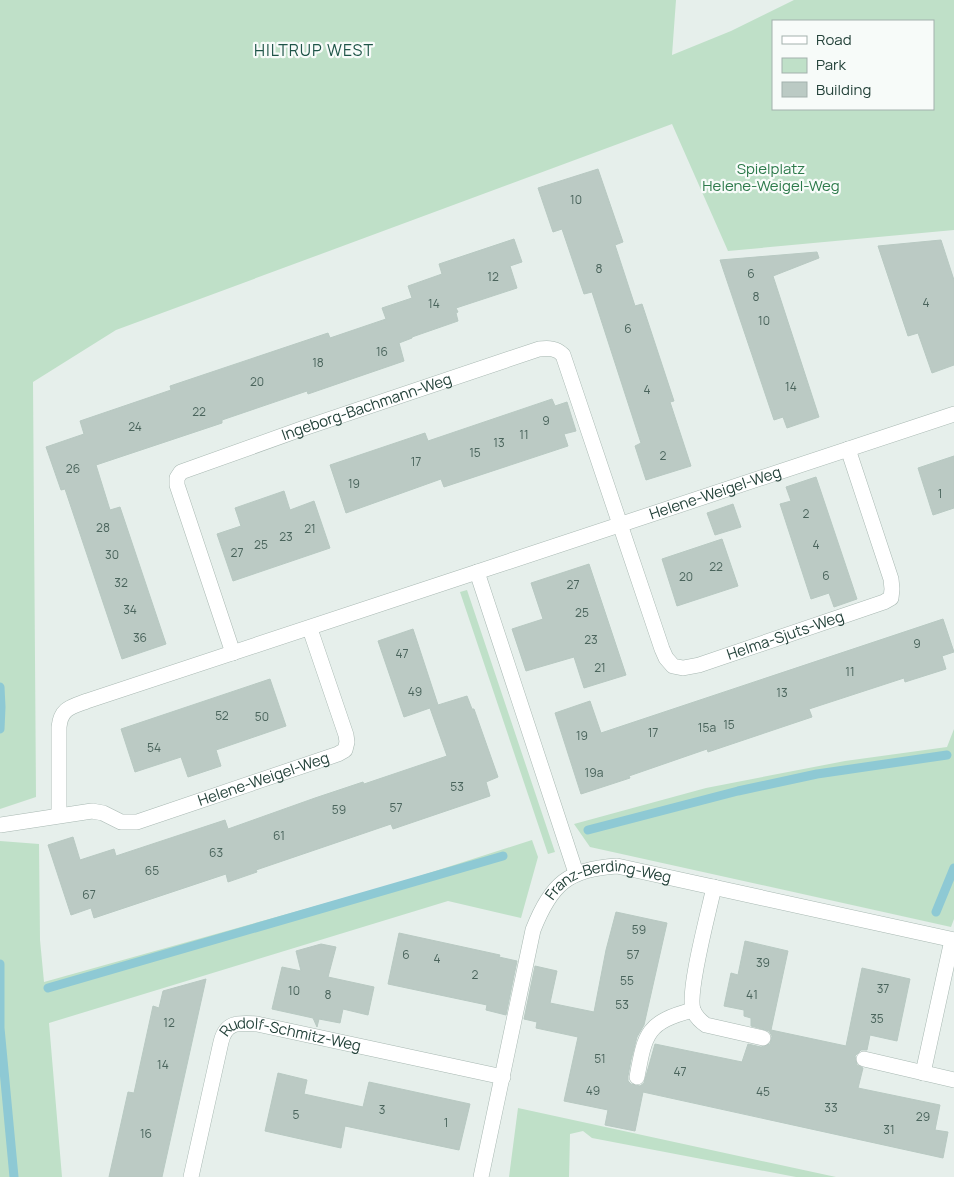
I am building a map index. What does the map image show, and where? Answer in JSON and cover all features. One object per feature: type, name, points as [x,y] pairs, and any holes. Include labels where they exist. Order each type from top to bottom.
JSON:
[{"type":"street","name":"Ingeborg-Bachmann-Weg","points":[[232,653],[177,485],[177,478],[181,472],[304,428],[531,352],[550,348],[558,350],[563,355],[620,525]]},
{"type":"street","name":"Helene-Weigel-Weg","points":[[59,815],[59,727],[60,718],[65,710],[87,701],[310,629],[954,414]]},
{"type":"street","name":"Helma-Sjuts-Weg","points":[[620,525],[666,658],[673,666],[684,668],[699,665],[892,598],[891,580],[848,449]]},
{"type":"street","points":[[477,572],[576,873]]},
{"type":"street","name":"Helene-Weigel-Weg","points":[[0,824],[92,811],[103,813],[121,822],[137,822],[345,750],[346,735],[310,629]]},
{"type":"street","name":"Franz-Berding-Weg","points":[[481,1177],[534,930],[547,900],[563,881],[576,873],[595,867],[618,866],[953,940]]},
{"type":"street","points":[[714,887],[693,985],[693,1010],[699,1020],[706,1025],[763,1038]]},
{"type":"street","points":[[923,1073],[953,940]]},
{"type":"street","points":[[637,1077],[643,1044],[650,1032],[657,1024],[674,1015],[693,1010]]},
{"type":"street","name":"Rudolf-Schmitz-Weg","points":[[191,1177],[223,1032],[231,1025],[241,1023],[257,1024],[503,1077]]},
{"type":"street","points":[[864,1059],[954,1080]]},
{"type":"green space","name":"Spielplatz Helene-Weigel-Weg","points":[[0,0],[676,0],[672,55],[731,31],[794,0],[954,0],[954,230],[728,251],[672,124],[116,330],[33,382],[36,797],[0,809]]},
{"type":"green space","points":[[467,590],[555,852],[548,854],[460,592]]},
{"type":"green space","points":[[954,729],[954,919],[951,927],[590,847],[574,824],[706,788],[845,761],[947,747]]},
{"type":"green space","points":[[532,840],[538,857],[521,918],[448,901],[49,1023],[62,1177],[0,1177],[0,841],[39,844],[40,940],[44,982],[398,883]]},
{"type":"green space","points":[[518,1108],[836,1177],[796,1177],[592,1138],[583,1131],[570,1134],[569,1177],[509,1177]]},
{"type":"building","points":[[598,169],[623,242],[615,245],[635,306],[642,304],[674,401],[670,402],[691,466],[646,480],[635,446],[641,443],[592,292],[584,294],[562,229],[553,232],[538,188]]},
{"type":"building","points":[[514,239],[522,262],[510,266],[517,288],[456,308],[458,321],[399,343],[404,361],[308,394],[307,391],[222,420],[222,423],[96,465],[110,510],[120,507],[166,644],[122,659],[65,489],[61,490],[46,447],[84,434],[80,421],[171,390],[170,386],[328,333],[330,338],[386,319],[382,308],[412,298],[408,286],[442,274],[439,264]]},
{"type":"building","points":[[941,240],[954,280],[954,365],[932,373],[918,333],[908,336],[878,246]]},
{"type":"building","points":[[817,252],[819,258],[773,276],[819,417],[787,428],[783,417],[774,420],[720,260]]},
{"type":"building","points":[[552,399],[555,406],[567,402],[576,431],[564,434],[568,446],[444,487],[441,479],[346,513],[330,465],[425,433],[428,441]]},
{"type":"building","points":[[954,456],[954,508],[933,515],[918,468]]},
{"type":"building","points":[[816,477],[857,599],[834,607],[829,593],[811,599],[780,504],[791,501],[786,487]]},
{"type":"building","points":[[284,491],[290,510],[314,501],[330,548],[233,581],[217,534],[241,526],[235,508]]},
{"type":"building","points":[[733,504],[741,527],[715,535],[707,513]]},
{"type":"building","points":[[722,539],[738,586],[677,606],[662,559]]},
{"type":"building","points":[[589,564],[626,675],[584,688],[574,657],[526,671],[512,629],[543,619],[531,583]]},
{"type":"building","points":[[943,619],[954,652],[942,656],[946,669],[905,682],[904,678],[809,709],[812,717],[708,752],[707,749],[581,794],[555,713],[590,701],[601,733]]},
{"type":"building","points":[[413,629],[438,705],[467,696],[472,709],[474,709],[498,777],[486,782],[490,796],[393,829],[391,824],[256,870],[257,872],[228,882],[226,874],[94,918],[91,908],[71,915],[48,845],[73,837],[80,860],[114,849],[116,856],[225,820],[228,829],[363,782],[364,784],[447,756],[430,708],[404,717],[378,641]]},
{"type":"building","points":[[270,679],[286,726],[216,750],[221,766],[188,777],[181,757],[135,772],[121,729]]},
{"type":"building","points":[[616,912],[667,923],[644,1025],[637,1037],[631,1060],[628,1081],[631,1084],[640,1086],[644,1083],[655,1044],[742,1062],[748,1044],[761,1047],[770,1044],[772,1036],[769,1031],[751,1026],[751,1018],[744,1016],[744,1010],[724,1006],[731,973],[738,975],[745,941],[788,951],[771,1030],[846,1046],[862,968],[910,979],[897,1041],[870,1035],[867,1050],[861,1050],[855,1056],[857,1065],[863,1068],[858,1088],[940,1105],[935,1130],[948,1132],[943,1158],[643,1092],[635,1131],[605,1125],[608,1110],[564,1101],[578,1037],[536,1028],[537,1022],[524,1019],[535,966],[557,971],[550,1003],[594,1012],[606,950]]},
{"type":"building","points":[[399,933],[500,955],[499,957],[517,961],[506,1015],[486,1010],[487,1005],[388,984]]},
{"type":"building","points":[[321,944],[336,947],[328,977],[374,987],[368,1015],[343,1009],[340,1023],[319,1019],[317,1027],[313,1018],[272,1009],[282,967],[301,971],[296,951]]},
{"type":"building","points":[[206,979],[162,1177],[109,1177],[128,1092],[134,1093],[153,1006],[159,1008],[163,991]]},
{"type":"building","points":[[278,1073],[307,1080],[304,1094],[363,1107],[369,1082],[470,1104],[459,1150],[345,1126],[341,1148],[265,1131]]},
{"type":"waterway","points":[[0,687],[0,729]]},
{"type":"waterway","points":[[588,830],[738,791],[817,774],[947,755]]},
{"type":"waterway","points":[[48,988],[503,856]]},
{"type":"waterway","points":[[936,912],[954,868]]},
{"type":"waterway","points":[[0,964],[0,1028],[14,1177]]},
{"type":"district","name":"HILTRUP WEST","points":[[314,50]]}]
